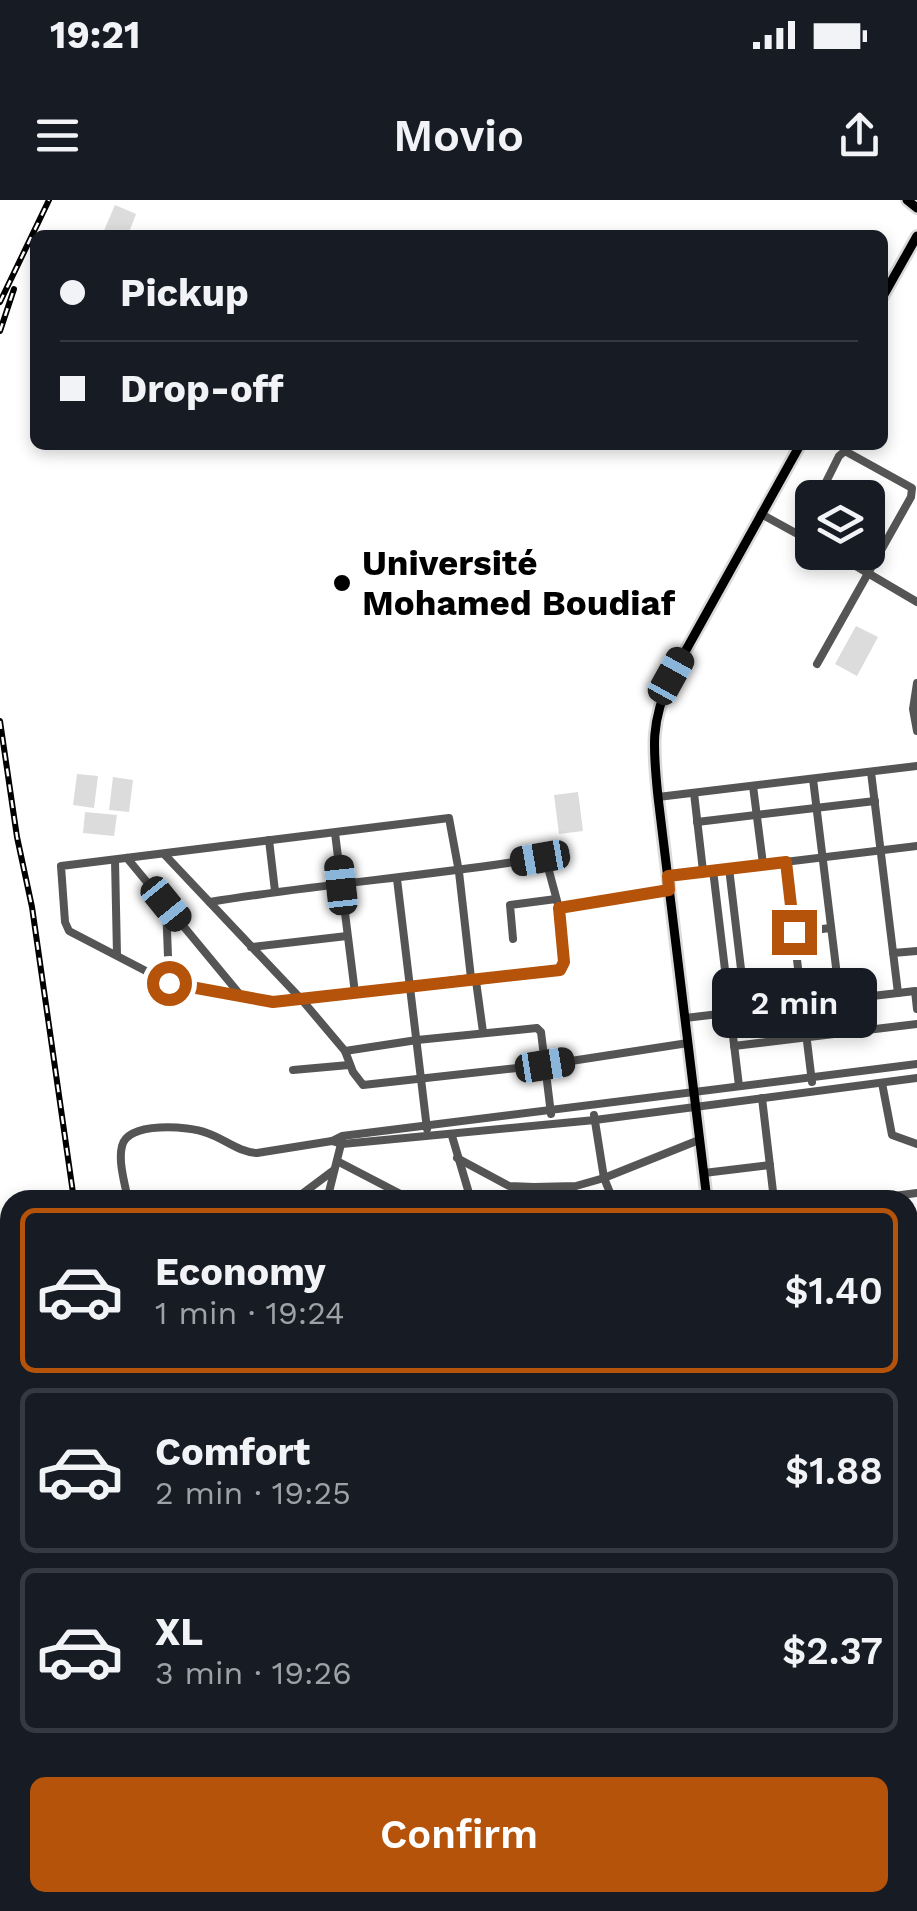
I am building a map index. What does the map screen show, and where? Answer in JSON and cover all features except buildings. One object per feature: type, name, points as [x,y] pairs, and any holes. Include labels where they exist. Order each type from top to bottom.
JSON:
[{"type":"main road","points":[[907,200],[917,208]]},
{"type":"main road","points":[[888,287],[917,236]]},
{"type":"main road","points":[[706,1190],[658,797],[654,753],[658,707],[797,450]]},
{"type":"street","points":[[827,480],[845,452],[910,484],[910,497],[885,540]]},
{"type":"street","points":[[761,514],[795,533]]},
{"type":"street","points":[[863,570],[917,602]]},
{"type":"street","points":[[817,664],[866,572]]},
{"type":"street","points":[[917,683],[913,709],[917,732]]},
{"type":"street","points":[[658,797],[917,766]]},
{"type":"street","points":[[871,772],[898,993]]},
{"type":"street","points":[[813,778],[840,1000]]},
{"type":"street","points":[[753,786],[763,864]]},
{"type":"street","points":[[694,793],[739,1086]]},
{"type":"street","points":[[697,822],[874,800]]},
{"type":"street","points":[[210,902],[459,872],[544,858],[558,904],[564,962],[560,970],[473,979],[302,1000],[273,1002],[169,983],[67,928],[60,868],[63,864],[448,818],[459,872],[473,979],[483,1032]]},
{"type":"street","points":[[335,832],[355,993]]},
{"type":"street","points":[[269,840],[275,892]]},
{"type":"street","points":[[668,876],[917,846]]},
{"type":"street","points":[[163,853],[346,1051],[349,1065],[363,1085],[545,1065],[688,1043]]},
{"type":"street","points":[[127,858],[242,998]]},
{"type":"street","points":[[115,860],[117,954]]},
{"type":"street","points":[[786,862],[813,1092]]},
{"type":"street","points":[[729,868],[746,1011]]},
{"type":"street","points":[[397,879],[430,1138]]},
{"type":"street","points":[[513,939],[510,905],[558,904],[669,890]]},
{"type":"street","points":[[166,904],[169,983]]},
{"type":"street","points":[[794,932],[831,928]]},
{"type":"street","points":[[251,948],[347,936]]},
{"type":"street","points":[[893,953],[917,950]]},
{"type":"street","points":[[685,1018],[915,991],[917,1010]]},
{"type":"street","points":[[734,1046],[917,1024]]},
{"type":"street","points":[[346,1051],[483,1032],[540,1029],[552,1124]]},
{"type":"street","points":[[126,1190],[121,1156],[129,1135],[186,1126],[238,1149],[257,1153],[550,1110],[917,1064]]},
{"type":"street","points":[[293,1070],[349,1065]]},
{"type":"street","points":[[342,1140],[452,1136],[917,1078]]},
{"type":"street","points":[[882,1083],[892,1134],[917,1144]]},
{"type":"street","points":[[762,1098],[773,1190]]},
{"type":"street","points":[[593,1105],[609,1190]]},
{"type":"street","points":[[452,1136],[467,1190]]},
{"type":"street","points":[[329,1190],[342,1140]]},
{"type":"street","points":[[569,1190],[699,1140]]},
{"type":"street","points":[[456,1158],[508,1186],[576,1186]]},
{"type":"street","points":[[306,1190],[335,1165]]},
{"type":"street","points":[[335,1165],[390,1190]]},
{"type":"street","points":[[704,1173],[770,1165]]},
{"type":"shaded area","points":[[115,205],[136,214],[130,230],[104,230]]},
{"type":"shaded area","points":[[856,626],[878,637],[857,676],[835,664]]},
{"type":"shaded area","points":[[77,774],[98,776],[94,808],[73,805]]},
{"type":"shaded area","points":[[113,777],[133,780],[129,812],[109,810]]},
{"type":"shaded area","points":[[578,792],[583,831],[559,834],[554,795]]},
{"type":"shaded area","points":[[85,812],[117,815],[114,836],[83,833]]},
{"type":"railway","points":[[35,230],[49,200]]},
{"type":"railway","points":[[0,302],[30,240]]},
{"type":"railway","points":[[0,331],[14,289]]},
{"type":"railway","points":[[0,721],[32,907],[73,1190]]},
{"type":"place","name":"Université Mohamed Boudiaf","points":[[342,583]]},
{"type":"route","points":[[169,983],[273,1002],[560,970],[564,962],[559,908],[669,890],[668,876],[786,862],[794,932]]}]
